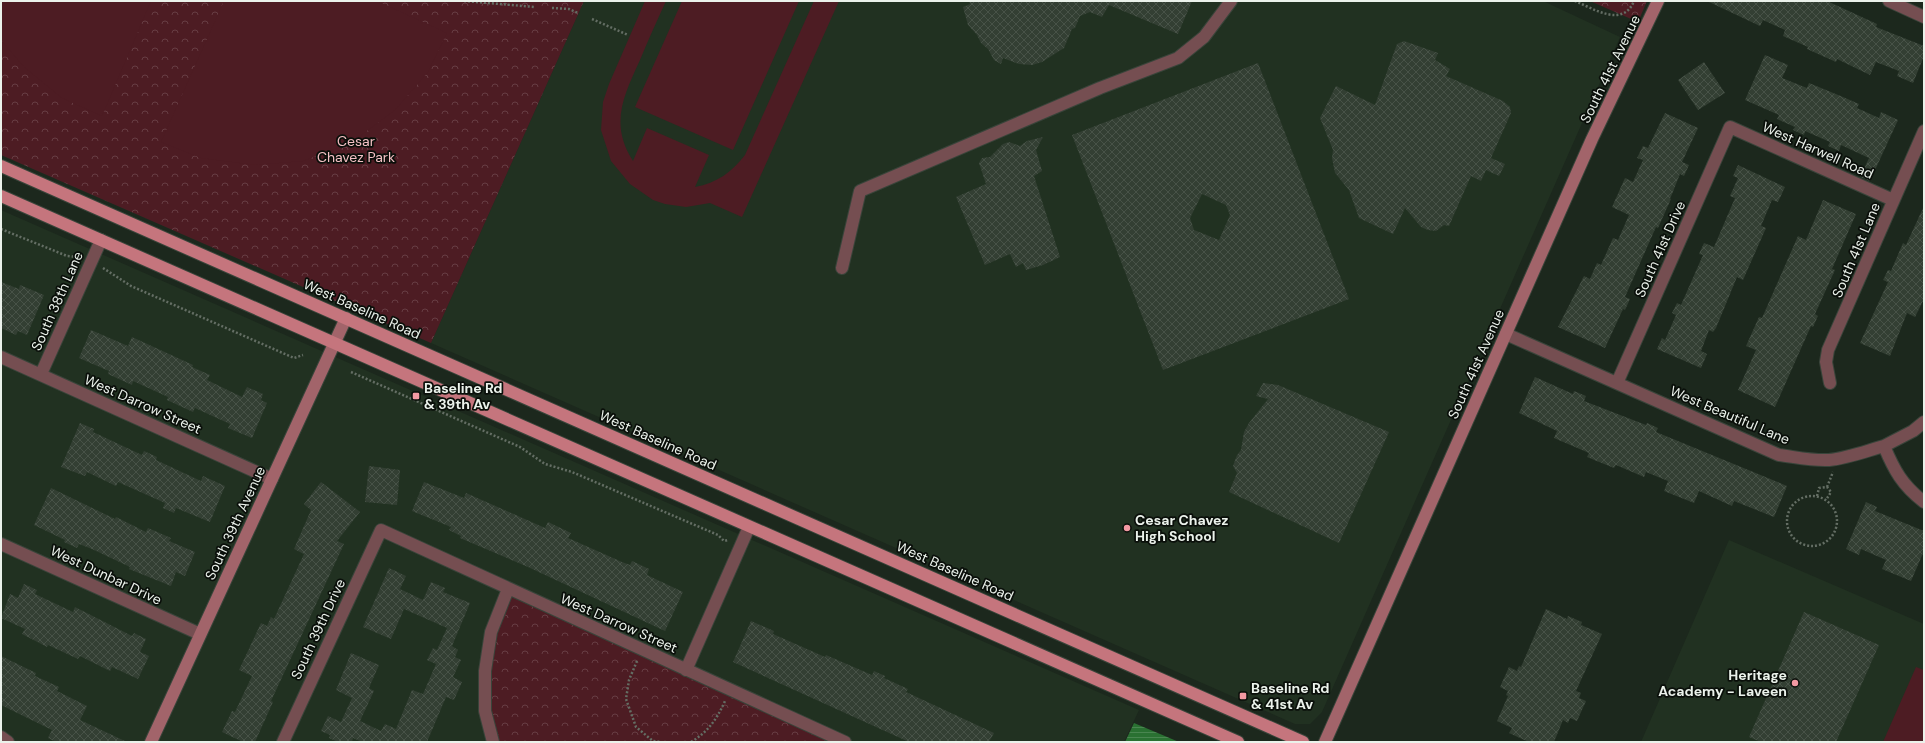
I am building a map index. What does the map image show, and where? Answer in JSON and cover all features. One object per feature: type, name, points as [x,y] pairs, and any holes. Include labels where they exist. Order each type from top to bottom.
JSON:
[{"type":"main road","name":"West Baseline Road","points":[[1,166],[1303,742]]},
{"type":"main road","points":[[1,196],[1238,742]]},
{"type":"street","points":[[842,268],[860,191],[1100,88],[1178,58],[1204,37],[1231,1]]},
{"type":"street","name":"South 41st Avenue","points":[[1325,742],[1592,139],[1658,1]]},
{"type":"street","points":[[1888,1],[1924,17]]},
{"type":"street","name":"West Harwell Road","points":[[1730,127],[1894,200]]},
{"type":"street","name":"South 41st Drive","points":[[1617,383],[1730,127]]},
{"type":"street","name":"South 41st Lane","points":[[1830,383],[1826,362],[1828,350],[1924,131]]},
{"type":"street","name":"South 38th Lane","points":[[41,374],[101,240]]},
{"type":"street","name":"South 39th Avenue","points":[[151,742],[346,318]]},
{"type":"street","name":"West Beautiful Lane","points":[[1506,334],[1779,455],[1802,459],[1828,460],[1858,454],[1884,446],[1913,431],[1924,422]]},
{"type":"street","name":"West Darrow Street","points":[[1,357],[272,479]]},
{"type":"street","points":[[1884,446],[1894,471],[1909,490],[1924,502]]},
{"type":"street","points":[[686,670],[749,527]]},
{"type":"street","name":"West Darrow Street","points":[[381,530],[845,742]]},
{"type":"street","name":"South 39th Drive","points":[[285,741],[381,530]]},
{"type":"street","name":"West Dunbar Drive","points":[[1,545],[200,634]]},
{"type":"street","points":[[493,742],[485,711],[484,670],[491,632],[508,589]]},
{"type":"street","points":[[1,738],[8,742]]},
{"type":"path","points":[[464,1],[535,7]]},
{"type":"path","points":[[1575,1],[1607,15],[1615,16],[1623,14],[1629,10],[1634,1]]},
{"type":"path","points":[[552,8],[569,9],[578,13]]},
{"type":"path","points":[[592,19],[628,35]]},
{"type":"path","points":[[1,229],[67,256],[79,257]]},
{"type":"path","points":[[103,268],[131,286],[294,358],[303,355]]},
{"type":"path","points":[[351,372],[520,448],[545,464],[572,472],[718,535],[724,541],[728,540]]},
{"type":"path","points":[[1816,496],[1819,488],[1827,487],[1831,492],[1826,500]]},
{"type":"path","points":[[1805,496],[1816,496],[1826,500],[1833,507],[1836,515],[1835,530],[1831,538],[1816,546],[1799,543],[1788,530],[1788,513],[1792,506],[1805,496]]},
{"type":"path","points":[[642,650],[629,680],[626,699],[636,728],[653,741],[661,742]]},
{"type":"path","points":[[691,742],[703,735],[716,721],[730,690]]},
{"type":"shaded area","name":"Cesar Chavez High School","points":[[584,1],[1543,1],[1620,37],[1322,712],[1310,724],[1295,724],[431,343]]},
{"type":"shaded area","points":[[1,210],[1139,710],[1124,742],[1,742]]},
{"type":"shaded area","name":"Heritage Academy - Laveen","points":[[1729,540],[1924,624],[1924,742],[1641,742]]},
{"type":"shaded area","points":[[1134,723],[1179,742],[1125,742]]},
{"type":"green space","name":"Cesar Chavez Park","points":[[1,1],[584,1],[431,343],[1,155]]},
{"type":"green space","points":[[1,1],[151,1],[102,116],[62,98],[24,67],[1,40]]},
{"type":"green space","points":[[224,1],[377,1],[447,33],[428,72],[395,110],[352,142],[303,161],[255,165],[201,158],[161,142]]},
{"type":"green space","points":[[645,1],[666,1],[624,98],[620,122],[622,135],[633,161],[647,128],[709,155],[695,187],[717,180],[735,167],[745,155],[814,1],[839,1],[742,217],[710,203],[686,207],[665,204],[653,200],[630,184],[611,161],[601,130],[603,102],[609,84]]},
{"type":"green space","points":[[682,1],[799,1],[733,150],[635,107]]},
{"type":"green space","points":[[1590,1],[1647,1],[1638,22]]},
{"type":"green space","points":[[508,589],[845,742],[493,742],[485,671]]},
{"type":"green space","points":[[1916,667],[1924,670],[1924,742],[1883,742]]},
{"type":"building","points":[[969,1],[1192,1],[1178,34],[1109,5],[1102,17],[1090,12],[1080,16],[1075,28],[1072,29],[1064,48],[1042,62],[1032,65],[1019,64],[1003,58],[1001,64],[994,60],[988,49],[981,43],[977,35],[968,25],[963,7],[970,4]]},
{"type":"building","points":[[1707,1],[1827,1],[1877,24],[1876,27],[1924,46],[1924,56],[1913,83],[1897,76],[1899,71],[1876,62],[1870,75],[1837,59],[1836,62],[1807,49],[1808,47],[1783,36],[1785,30],[1763,20],[1760,26]]},
{"type":"building","points":[[1404,41],[1438,53],[1435,60],[1450,69],[1446,76],[1503,101],[1510,107],[1511,113],[1491,158],[1505,164],[1499,176],[1486,170],[1481,181],[1471,176],[1449,226],[1444,225],[1436,231],[1428,230],[1421,227],[1405,208],[1393,234],[1359,218],[1349,190],[1335,173],[1332,158],[1333,150],[1320,118],[1336,86],[1375,105],[1397,44]]},
{"type":"building","points":[[1765,55],[1788,65],[1782,78],[1807,88],[1809,83],[1843,97],[1859,104],[1857,108],[1879,118],[1881,112],[1898,120],[1870,181],[1860,177],[1869,158],[1841,145],[1839,151],[1828,146],[1830,142],[1805,131],[1804,135],[1793,130],[1795,127],[1777,119],[1779,115],[1745,100]]},
{"type":"building","points":[[1704,62],[1725,93],[1698,110],[1678,80]]},
{"type":"building","points":[[1258,63],[1349,299],[1163,370],[1072,135]],"holes":[[[1202,194],[1226,205],[1230,215],[1219,240],[1194,230],[1190,218]]]},
{"type":"building","points":[[1665,113],[1698,128],[1682,162],[1689,165],[1684,176],[1680,174],[1671,199],[1658,228],[1656,227],[1625,297],[1630,299],[1625,310],[1623,309],[1605,348],[1558,327],[1584,276],[1590,279],[1597,263],[1601,265],[1613,238],[1618,240],[1629,215],[1612,207],[1625,178],[1633,182],[1643,160],[1637,158],[1643,146],[1648,148]]},
{"type":"building","points":[[1043,137],[1036,150],[1042,171],[1034,176],[1060,257],[1043,265],[1026,270],[1023,263],[1016,267],[1010,254],[985,265],[956,197],[986,184],[979,163],[982,158],[990,157],[1003,144],[1009,142],[1020,146],[1027,141]]},
{"type":"building","points":[[1738,165],[1785,187],[1778,202],[1772,200],[1761,226],[1766,228],[1743,280],[1737,277],[1716,328],[1713,332],[1709,330],[1701,351],[1707,354],[1701,368],[1657,349],[1662,338],[1665,340],[1676,315],[1672,313],[1677,303],[1681,305],[1703,255],[1699,254],[1704,243],[1714,247],[1735,198],[1730,196],[1738,178],[1733,176]]},
{"type":"building","points":[[1823,200],[1856,214],[1832,269],[1835,270],[1815,314],[1818,316],[1813,327],[1811,326],[1775,407],[1738,390],[1756,350],[1746,346],[1759,317],[1762,318],[1798,236],[1806,240]]},
{"type":"building","points":[[1924,206],[1924,299],[1915,317],[1907,313],[1890,356],[1860,343],[1888,282],[1883,280],[1888,270],[1891,271],[1903,243],[1906,245]]},
{"type":"building","points":[[1,282],[19,289],[20,285],[44,295],[27,335],[18,331],[16,335],[1,328]]},
{"type":"building","points":[[91,330],[128,346],[132,337],[193,365],[192,367],[210,375],[207,380],[242,397],[247,387],[263,394],[261,400],[267,403],[252,438],[228,428],[230,424],[195,408],[193,412],[167,400],[168,397],[133,381],[132,385],[108,374],[109,371],[79,358]]},
{"type":"building","points":[[1535,377],[1573,394],[1574,391],[1586,396],[1584,401],[1646,425],[1647,423],[1658,428],[1656,432],[1787,486],[1774,517],[1734,501],[1732,506],[1699,491],[1694,503],[1664,491],[1668,481],[1646,472],[1644,477],[1616,465],[1614,468],[1587,457],[1589,453],[1554,438],[1557,431],[1519,413]]},
{"type":"building","points":[[1263,383],[1278,385],[1389,432],[1339,543],[1229,492],[1237,473],[1233,466],[1237,455],[1241,450],[1244,432],[1249,423],[1268,399],[1256,396]]},
{"type":"building","points":[[80,423],[94,429],[93,432],[142,455],[144,451],[157,457],[156,460],[201,481],[203,476],[225,486],[210,522],[176,508],[174,513],[163,508],[165,503],[118,482],[116,486],[87,472],[85,476],[61,467]]},
{"type":"building","points":[[369,466],[400,470],[397,505],[365,502]]},
{"type":"building","points":[[321,482],[360,512],[337,541],[344,544],[271,701],[273,702],[255,742],[243,742],[222,732],[232,711],[235,712],[252,676],[239,670],[261,623],[267,626],[271,617],[274,619],[304,554],[294,549],[311,510],[304,504]]},
{"type":"building","points":[[424,482],[464,498],[466,493],[545,528],[548,522],[571,533],[568,538],[622,562],[630,565],[632,561],[649,569],[647,575],[683,592],[665,631],[528,567],[460,538],[461,536],[449,530],[451,527],[412,511]]},
{"type":"building","points":[[51,488],[115,519],[116,517],[146,532],[148,528],[171,538],[169,541],[195,552],[185,576],[176,572],[171,586],[129,569],[130,567],[92,549],[79,544],[77,548],[64,542],[65,540],[34,525]]},
{"type":"building","points":[[1866,502],[1877,507],[1875,511],[1924,531],[1924,551],[1911,581],[1882,569],[1886,560],[1861,549],[1859,555],[1846,549]]},
{"type":"building","points":[[389,568],[406,576],[400,589],[423,600],[431,582],[445,588],[443,592],[470,603],[452,646],[458,650],[455,657],[461,660],[453,677],[462,682],[454,700],[446,697],[427,742],[362,742],[353,738],[352,742],[338,742],[329,738],[330,735],[321,731],[328,716],[341,722],[352,698],[336,690],[351,653],[379,665],[369,688],[374,691],[360,721],[381,731],[385,724],[396,729],[412,690],[423,694],[436,664],[427,660],[433,648],[437,650],[447,628],[404,609],[391,639],[363,627]]},
{"type":"building","points":[[24,584],[37,590],[35,594],[73,612],[75,607],[132,636],[134,633],[146,639],[140,652],[149,656],[138,679],[112,667],[110,671],[80,656],[78,659],[48,645],[47,647],[22,634],[25,629],[1,618],[10,594],[18,598]]},
{"type":"building","points":[[1546,609],[1567,619],[1568,616],[1582,622],[1581,625],[1602,634],[1576,691],[1581,693],[1579,698],[1586,701],[1577,721],[1570,718],[1568,723],[1563,720],[1554,742],[1529,742],[1509,733],[1512,728],[1497,721],[1508,696],[1506,695],[1508,691],[1500,687],[1509,667],[1517,671],[1519,666],[1521,667]]},
{"type":"building","points":[[1804,612],[1879,645],[1836,742],[1761,742],[1749,737]]},
{"type":"building","points":[[751,621],[774,631],[773,634],[825,657],[826,655],[872,675],[874,671],[885,676],[884,678],[908,689],[906,692],[994,733],[989,742],[909,742],[733,662]]},
{"type":"building","points":[[1,656],[36,673],[35,676],[59,687],[57,691],[87,706],[80,720],[127,742],[56,742],[48,738],[52,730],[1,705]]},
{"type":"place","name":"Baseline Rd & 39th Av","points":[[416,396]]},
{"type":"place","name":"Cesar Chavez High School","points":[[1127,528]]},
{"type":"place","name":"Heritage Academy - Laveen","points":[[1795,683]]},
{"type":"place","name":"Baseline Rd & 41st Av","points":[[1243,696]]}]
